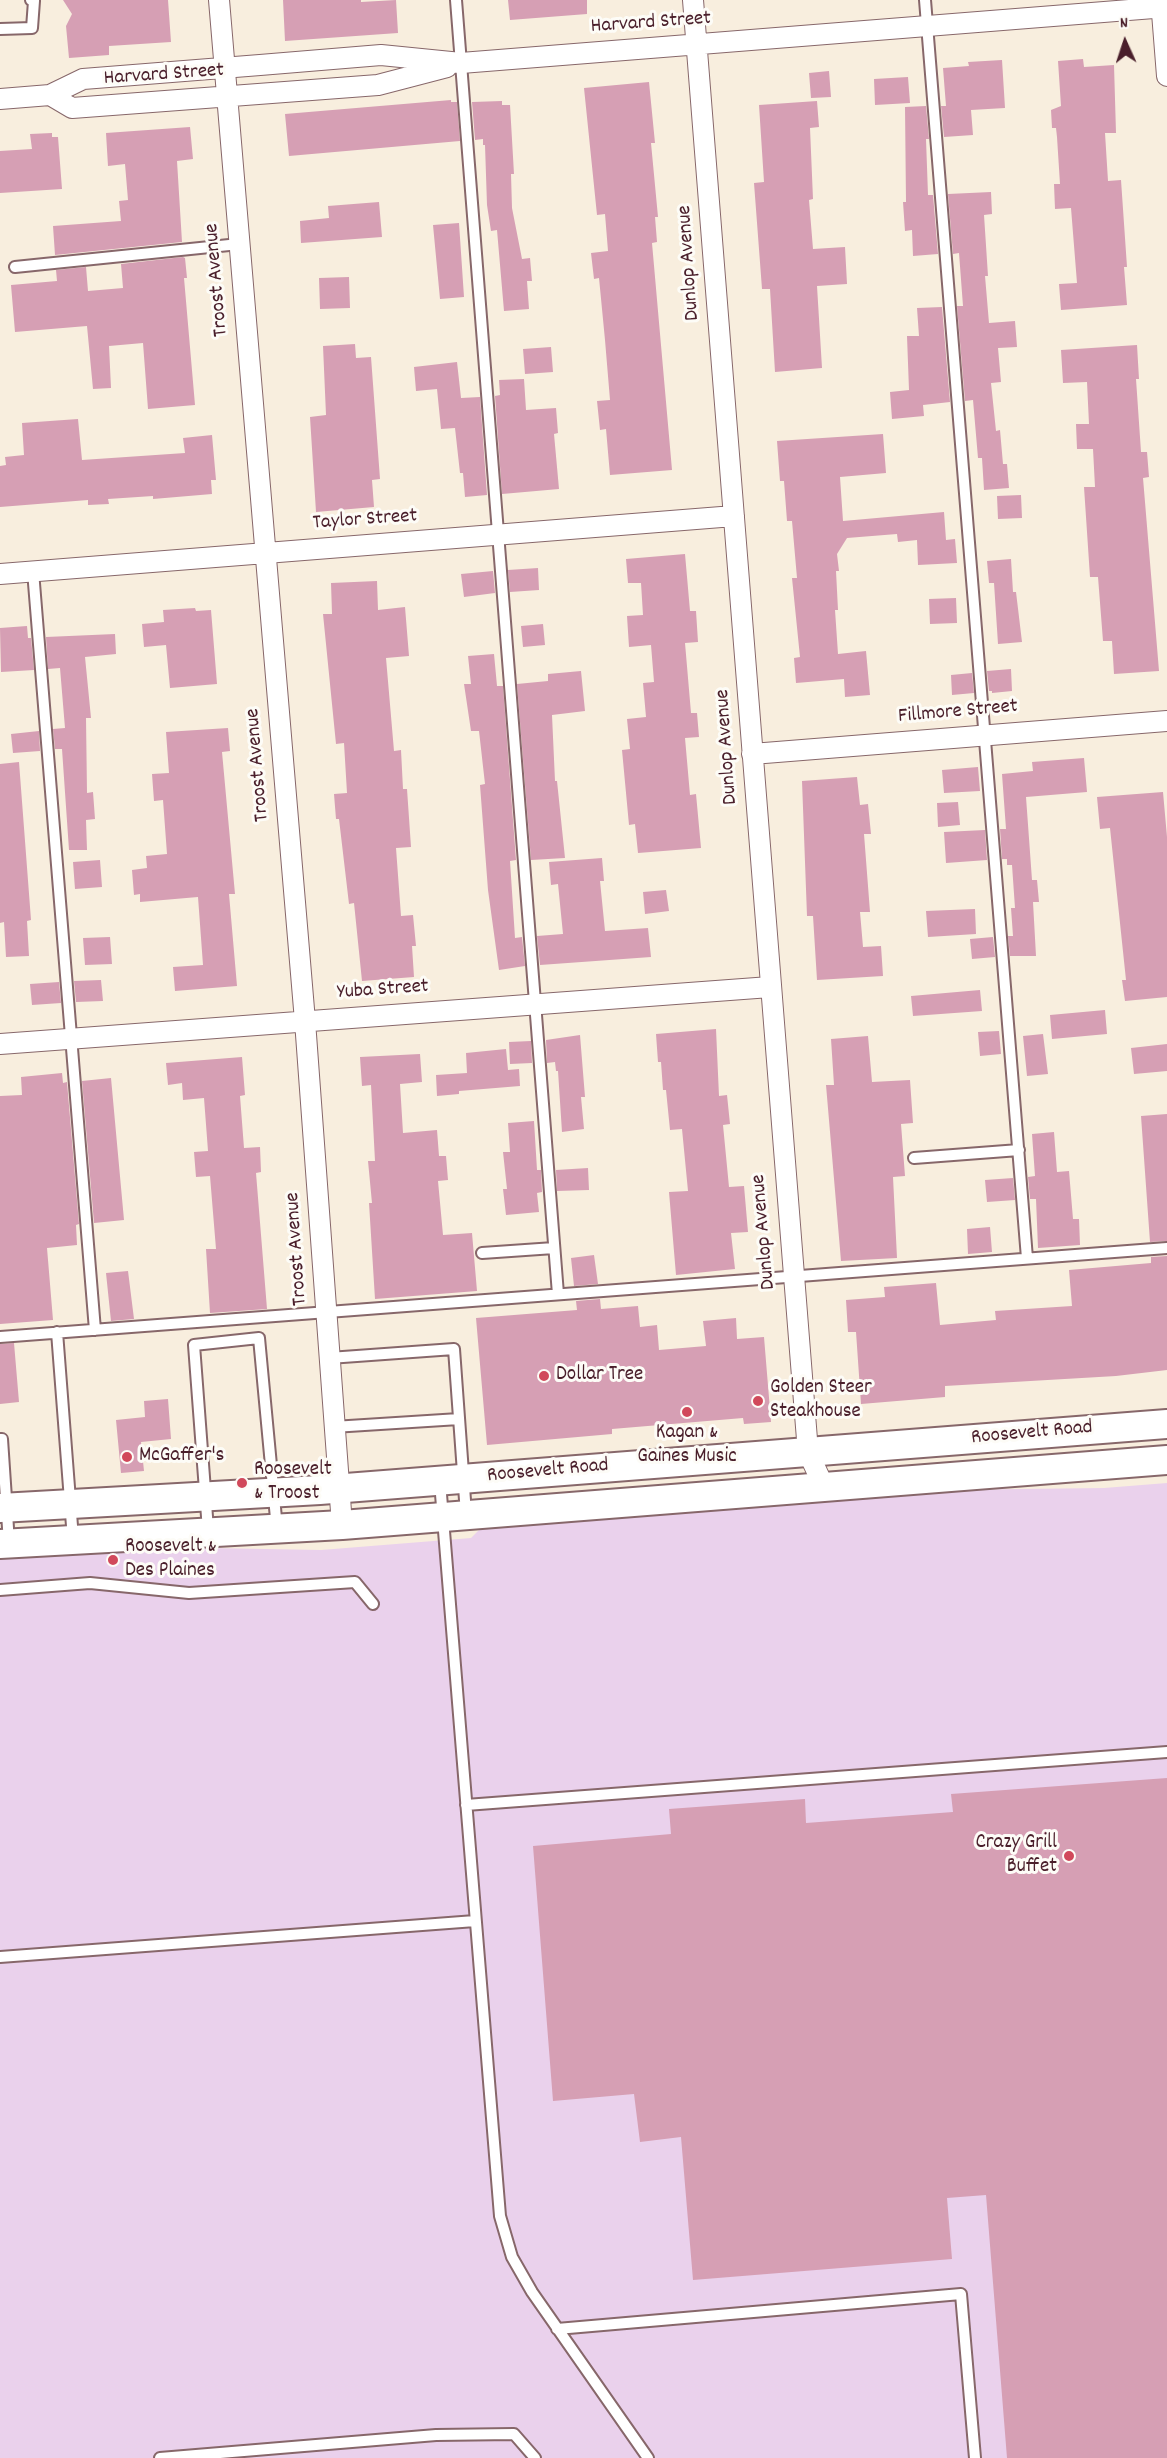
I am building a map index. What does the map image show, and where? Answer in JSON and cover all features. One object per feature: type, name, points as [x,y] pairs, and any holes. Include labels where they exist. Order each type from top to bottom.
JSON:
[{"type":"main road","name":"Roosevelt Road","points":[[3,1508],[339,1489],[1167,1424]]},
{"type":"main road","name":"Roosevelt Road","points":[[5,1543],[342,1525],[1167,1460]]},
{"type":"street","name":"Troost Avenue","points":[[219,0],[305,1021],[327,1312],[333,1427],[342,1525]]},
{"type":"street","name":"Dunlop Avenue","points":[[693,0],[808,1452],[824,1487]]},
{"type":"street","name":"Harvard Street","points":[[0,99],[50,95],[82,79],[381,56],[461,63],[1163,5]]},
{"type":"street","points":[[1163,5],[1167,76]]},
{"type":"street","name":"Harvard Street","points":[[50,95],[72,108],[378,85],[461,63]]},
{"type":"street","name":"Taylor Street","points":[[0,573],[734,516]]},
{"type":"street","name":"Fillmore Street","points":[[752,754],[1167,721]]},
{"type":"street","name":"Yuba Street","points":[[0,1044],[770,987]]},
{"type":"lane","points":[[0,29],[32,28],[34,1],[32,0]]},
{"type":"lane","points":[[456,0],[558,1294]]},
{"type":"lane","points":[[925,0],[1027,1258]]},
{"type":"lane","points":[[15,267],[238,244]]},
{"type":"lane","points":[[33,571],[94,1330]]},
{"type":"lane","points":[[914,1158],[1018,1150]]},
{"type":"lane","points":[[482,1253],[554,1248]]},
{"type":"lane","points":[[0,1337],[1167,1248]]},
{"type":"lane","points":[[57,1332],[73,1540]]},
{"type":"lane","points":[[208,1533],[194,1344],[259,1338],[277,1529]]},
{"type":"lane","points":[[329,1358],[454,1349],[459,1419],[452,1480],[466,1805],[500,2216],[512,2257],[532,2292],[648,2458]]},
{"type":"lane","points":[[333,1427],[459,1419]]},
{"type":"lane","points":[[0,1439],[2,1439],[5,1543]]},
{"type":"lane","points":[[452,1480],[454,1516]]},
{"type":"lane","points":[[0,1590],[90,1583],[189,1593],[355,1582],[373,1604]]},
{"type":"lane","points":[[466,1805],[1167,1752]]},
{"type":"lane","points":[[0,1957],[476,1921]]},
{"type":"lane","points":[[557,2329],[961,2294],[975,2458]]},
{"type":"lane","points":[[160,2458],[436,2434],[514,2433],[535,2458]]},
{"type":"shaded area","points":[[1167,1483],[1167,2458],[0,2458],[0,1555],[154,1547],[321,1550],[471,1538],[488,1525],[936,1490],[1104,1488]]},
{"type":"building","points":[[63,0],[168,0],[171,42],[109,46],[109,55],[69,58],[66,26],[72,14]]},
{"type":"building","points":[[283,0],[361,0],[361,2],[396,0],[398,33],[285,41]]},
{"type":"building","points":[[508,0],[587,0],[587,14],[510,20]]},
{"type":"building","points":[[1083,59],[1084,67],[1114,65],[1116,133],[1105,133],[1108,181],[1121,180],[1127,267],[1124,267],[1127,305],[1061,310],[1059,284],[1077,283],[1071,208],[1055,209],[1054,184],[1060,184],[1056,128],[1052,128],[1051,110],[1061,106],[1058,61]]},
{"type":"building","points":[[1002,60],[1005,108],[971,110],[973,135],[944,137],[941,106],[946,106],[943,68],[969,66],[968,62]]},
{"type":"building","points":[[829,71],[831,97],[811,98],[809,73]]},
{"type":"building","points":[[908,77],[910,103],[875,105],[874,79]]},
{"type":"building","points":[[649,82],[655,143],[651,143],[658,217],[655,217],[657,242],[652,243],[672,470],[610,475],[606,429],[600,430],[597,401],[610,400],[599,278],[594,279],[591,253],[608,251],[605,214],[597,215],[584,88]]},
{"type":"building","points":[[451,100],[451,102],[457,102],[460,141],[289,156],[285,114]]},
{"type":"building","points":[[502,101],[502,105],[510,105],[514,174],[511,174],[512,208],[522,259],[530,258],[532,281],[527,281],[529,309],[504,311],[497,230],[491,231],[487,205],[485,145],[483,145],[483,139],[475,140],[472,102]]},
{"type":"building","points":[[817,101],[819,127],[810,128],[813,199],[809,200],[813,249],[845,247],[847,284],[817,286],[822,368],[775,372],[770,289],[762,289],[754,183],[764,182],[759,105]]},
{"type":"building","points":[[926,106],[929,139],[926,139],[928,195],[933,195],[938,254],[913,256],[912,230],[905,231],[903,202],[906,202],[905,107]]},
{"type":"building","points":[[190,127],[193,159],[177,161],[182,242],[55,255],[53,226],[121,221],[119,201],[128,200],[125,164],[108,166],[106,133]]},
{"type":"building","points":[[52,133],[52,137],[58,137],[62,189],[0,193],[0,151],[32,149],[30,134]]},
{"type":"building","points":[[991,192],[992,214],[984,215],[988,276],[985,276],[989,323],[1015,321],[1017,347],[998,348],[1001,382],[991,383],[996,431],[1000,430],[1003,464],[1007,464],[1009,488],[984,490],[982,458],[978,458],[973,400],[965,401],[957,306],[963,306],[959,253],[953,254],[948,194]]},
{"type":"building","points":[[379,202],[382,237],[301,243],[300,221],[329,218],[328,206]]},
{"type":"building","points":[[459,223],[464,297],[440,299],[433,225]]},
{"type":"building","points":[[183,257],[187,278],[184,278],[195,405],[148,409],[143,343],[109,346],[111,388],[93,389],[87,326],[15,332],[11,285],[57,281],[56,270],[86,267],[88,291],[123,288],[121,264]]},
{"type":"building","points":[[349,277],[350,308],[320,309],[319,278]]},
{"type":"building","points":[[942,307],[950,402],[923,405],[924,416],[892,419],[890,392],[909,390],[907,336],[919,336],[917,308]]},
{"type":"building","points":[[355,344],[356,358],[371,357],[380,479],[372,480],[374,507],[316,512],[310,417],[326,415],[323,346]]},
{"type":"building","points":[[1137,345],[1139,379],[1136,379],[1141,452],[1147,452],[1149,477],[1143,478],[1159,671],[1114,674],[1112,641],[1103,641],[1098,577],[1090,577],[1084,487],[1095,487],[1093,449],[1077,449],[1076,424],[1089,424],[1087,382],[1063,383],[1061,350]]},
{"type":"building","points":[[551,347],[553,372],[525,374],[523,349]]},
{"type":"building","points":[[457,362],[461,398],[480,397],[487,495],[465,497],[455,428],[441,429],[437,389],[416,391],[414,367]]},
{"type":"building","points":[[524,379],[526,410],[556,408],[558,433],[554,434],[559,489],[502,494],[495,396],[500,395],[499,380]]},
{"type":"building","points":[[78,419],[82,460],[185,453],[183,438],[212,435],[216,480],[211,480],[212,494],[153,499],[153,496],[108,499],[109,504],[88,505],[88,500],[0,507],[0,466],[6,465],[5,457],[24,455],[22,423]]},
{"type":"building","points":[[883,434],[886,473],[840,477],[843,521],[944,512],[946,540],[955,539],[957,563],[918,565],[917,540],[898,542],[897,534],[847,538],[837,554],[838,610],[835,610],[838,654],[866,651],[870,695],[845,697],[844,679],[796,683],[794,658],[800,657],[792,578],[797,578],[792,521],[787,521],[784,481],[780,481],[777,441]]},
{"type":"building","points":[[1021,495],[1022,518],[998,519],[997,496]]},
{"type":"building","points":[[685,554],[690,611],[696,611],[698,642],[685,643],[691,713],[697,713],[699,737],[685,738],[690,795],[696,794],[701,848],[638,853],[635,824],[629,825],[622,750],[630,749],[627,719],[646,717],[643,683],[654,682],[651,645],[629,647],[627,616],[643,615],[641,583],[628,583],[626,559]]},
{"type":"building","points":[[1011,559],[1013,592],[1016,592],[1022,642],[998,644],[994,583],[989,583],[987,561]]},
{"type":"building","points":[[538,568],[539,590],[510,592],[508,570]]},
{"type":"building","points":[[493,571],[495,593],[464,597],[461,574]]},
{"type":"building","points":[[377,581],[378,610],[405,607],[409,656],[386,658],[394,751],[401,750],[403,789],[407,789],[411,847],[396,848],[401,916],[413,915],[416,946],[412,946],[414,977],[362,981],[354,903],[349,904],[339,819],[336,819],[334,794],[347,793],[344,743],[336,744],[323,614],[332,614],[331,583]]},
{"type":"building","points":[[956,598],[957,623],[930,624],[929,599]]},
{"type":"building","points":[[195,608],[196,611],[211,610],[217,684],[170,688],[166,645],[144,647],[142,624],[164,622],[163,610]]},
{"type":"building","points":[[543,624],[545,645],[523,647],[521,626]]},
{"type":"building","points":[[27,626],[28,638],[31,638],[34,670],[1,672],[0,628]]},
{"type":"building","points":[[115,634],[116,654],[85,657],[91,718],[86,718],[87,793],[93,792],[95,819],[86,820],[87,850],[69,850],[62,749],[55,749],[53,729],[65,728],[60,668],[48,669],[46,637]]},
{"type":"building","points":[[494,654],[497,686],[503,686],[516,860],[510,861],[515,938],[522,937],[525,966],[499,970],[488,890],[480,785],[485,784],[479,731],[471,731],[464,684],[471,684],[468,656]]},
{"type":"building","points":[[1011,669],[1012,691],[992,693],[989,691],[987,671]]},
{"type":"building","points":[[581,671],[585,711],[552,715],[555,781],[557,781],[565,858],[531,860],[517,684],[548,681],[548,674]]},
{"type":"building","points":[[972,673],[974,693],[952,695],[951,675]]},
{"type":"building","points":[[228,728],[230,751],[222,752],[235,894],[229,894],[237,986],[175,991],[173,967],[203,965],[198,897],[140,902],[140,894],[134,895],[132,870],[147,868],[146,856],[167,854],[163,800],[154,801],[152,774],[169,773],[166,732]]},
{"type":"building","points":[[39,731],[40,751],[13,753],[11,734]]},
{"type":"building","points":[[1084,758],[1087,792],[1026,797],[1032,880],[1037,880],[1039,902],[1033,902],[1036,956],[1010,956],[1008,936],[1013,936],[1011,908],[1015,908],[1012,865],[1007,865],[1007,859],[1002,859],[1000,829],[1006,829],[1002,774],[1033,771],[1032,762]]},
{"type":"building","points":[[19,762],[31,920],[27,921],[29,956],[6,957],[4,922],[0,923],[0,764]]},
{"type":"building","points":[[978,767],[980,791],[944,793],[942,770]]},
{"type":"building","points":[[857,777],[860,805],[868,804],[871,834],[864,834],[870,912],[860,912],[863,947],[881,946],[883,976],[817,980],[813,916],[807,916],[802,781]]},
{"type":"building","points":[[1163,792],[1167,837],[1167,997],[1125,1001],[1122,980],[1126,980],[1110,828],[1100,829],[1097,797]]},
{"type":"building","points":[[958,802],[960,825],[938,827],[937,803]]},
{"type":"building","points":[[985,830],[987,860],[946,863],[944,832]]},
{"type":"building","points":[[602,858],[604,881],[600,881],[605,931],[648,928],[651,957],[540,965],[537,936],[563,934],[558,884],[551,885],[549,862]]},
{"type":"building","points":[[100,860],[102,887],[75,889],[73,862]]},
{"type":"building","points":[[666,890],[669,911],[645,914],[643,892]]},
{"type":"building","points":[[975,909],[976,934],[928,937],[926,911]]},
{"type":"building","points":[[110,937],[112,964],[85,965],[83,938]]},
{"type":"building","points":[[993,937],[995,957],[972,959],[970,939]]},
{"type":"building","points":[[101,980],[103,1001],[76,1002],[74,981]]},
{"type":"building","points":[[59,982],[61,1003],[32,1005],[30,984]]},
{"type":"building","points":[[980,990],[982,1011],[913,1016],[911,996]]},
{"type":"building","points":[[1105,1010],[1107,1034],[1052,1039],[1050,1015]]},
{"type":"building","points":[[716,1029],[719,1096],[727,1095],[730,1124],[723,1125],[729,1187],[744,1186],[748,1232],[731,1233],[735,1269],[676,1275],[669,1192],[688,1191],[682,1129],[670,1130],[666,1090],[663,1090],[661,1062],[658,1062],[656,1034]]},
{"type":"building","points":[[999,1031],[1001,1054],[980,1056],[978,1032]]},
{"type":"building","points":[[1043,1034],[1048,1074],[1027,1076],[1023,1036]]},
{"type":"building","points":[[580,1035],[585,1097],[581,1097],[584,1129],[562,1132],[558,1071],[556,1071],[555,1062],[547,1063],[546,1040]]},
{"type":"building","points":[[868,1036],[872,1082],[910,1080],[913,1123],[901,1124],[905,1176],[893,1177],[897,1258],[841,1261],[826,1085],[834,1085],[831,1039]]},
{"type":"building","points":[[531,1041],[532,1063],[510,1064],[509,1042]]},
{"type":"building","points":[[1167,1044],[1167,1071],[1134,1074],[1131,1048]]},
{"type":"building","points":[[506,1049],[508,1070],[519,1069],[520,1086],[459,1091],[459,1094],[437,1096],[436,1075],[467,1073],[466,1053]]},
{"type":"building","points":[[420,1054],[422,1082],[400,1084],[403,1133],[437,1130],[439,1156],[446,1156],[448,1180],[438,1181],[443,1235],[472,1233],[477,1291],[375,1299],[369,1203],[372,1203],[368,1161],[375,1161],[371,1085],[362,1086],[360,1057]]},
{"type":"building","points":[[242,1057],[245,1095],[240,1096],[244,1148],[260,1147],[261,1172],[256,1173],[267,1309],[210,1313],[206,1249],[216,1249],[210,1176],[196,1177],[194,1152],[208,1151],[204,1098],[183,1100],[182,1083],[168,1085],[166,1063]]},
{"type":"building","points":[[62,1073],[63,1083],[67,1082],[79,1224],[76,1225],[77,1245],[47,1248],[53,1320],[0,1324],[0,1096],[22,1095],[21,1077]]},
{"type":"building","points":[[111,1078],[124,1220],[94,1223],[82,1081]]},
{"type":"building","points":[[1167,1114],[1167,1241],[1150,1242],[1141,1116]]},
{"type":"building","points":[[534,1121],[537,1170],[541,1170],[542,1192],[537,1193],[539,1212],[506,1215],[503,1189],[507,1189],[503,1152],[510,1152],[508,1123]]},
{"type":"building","points":[[1054,1132],[1057,1172],[1069,1171],[1073,1219],[1079,1219],[1080,1245],[1038,1248],[1036,1199],[1030,1199],[1028,1177],[1035,1176],[1032,1134]]},
{"type":"building","points":[[588,1168],[589,1190],[557,1191],[556,1170]]},
{"type":"building","points":[[1013,1178],[1015,1200],[987,1202],[985,1180]]},
{"type":"building","points":[[990,1227],[992,1252],[968,1254],[967,1229]]},
{"type":"building","points":[[594,1255],[598,1284],[574,1286],[571,1258]]},
{"type":"building","points":[[1167,1256],[1167,1370],[1116,1376],[945,1386],[945,1397],[861,1404],[856,1332],[848,1332],[846,1300],[885,1297],[884,1287],[936,1283],[940,1325],[996,1320],[995,1311],[1072,1306],[1069,1270],[1151,1263],[1151,1257]]},
{"type":"building","points":[[128,1271],[134,1319],[111,1321],[106,1273]]},
{"type":"building","points":[[600,1299],[601,1309],[638,1306],[640,1327],[657,1325],[659,1350],[706,1346],[703,1321],[736,1318],[737,1339],[764,1337],[771,1422],[744,1424],[743,1418],[612,1429],[612,1434],[487,1445],[476,1318],[577,1310],[576,1301]]},
{"type":"building","points":[[14,1343],[19,1402],[0,1404],[0,1344]]},
{"type":"building","points":[[168,1399],[171,1439],[141,1442],[144,1471],[121,1473],[116,1420],[145,1417],[144,1401]]},
{"type":"building","points":[[1167,1778],[1167,2458],[1007,2458],[986,2195],[947,2198],[952,2259],[693,2280],[681,2137],[640,2142],[634,2094],[553,2101],[533,1846],[671,1834],[669,1809],[805,1799],[806,1823],[953,1812],[951,1794]]},
{"type":"place","name":"Dollar Tree","points":[[544,1376]]},
{"type":"place","name":"Golden Steer Steakhouse","points":[[758,1401]]},
{"type":"place","name":"Kagan & Gaines Music","points":[[687,1412]]},
{"type":"place","name":"McGaffer's","points":[[127,1457]]},
{"type":"place","name":"Roosevelt & Troost","points":[[242,1483]]},
{"type":"place","name":"Roosevelt & Des Plaines","points":[[113,1560]]},
{"type":"place","name":"Crazy Grill Buffet","points":[[1069,1856]]}]
